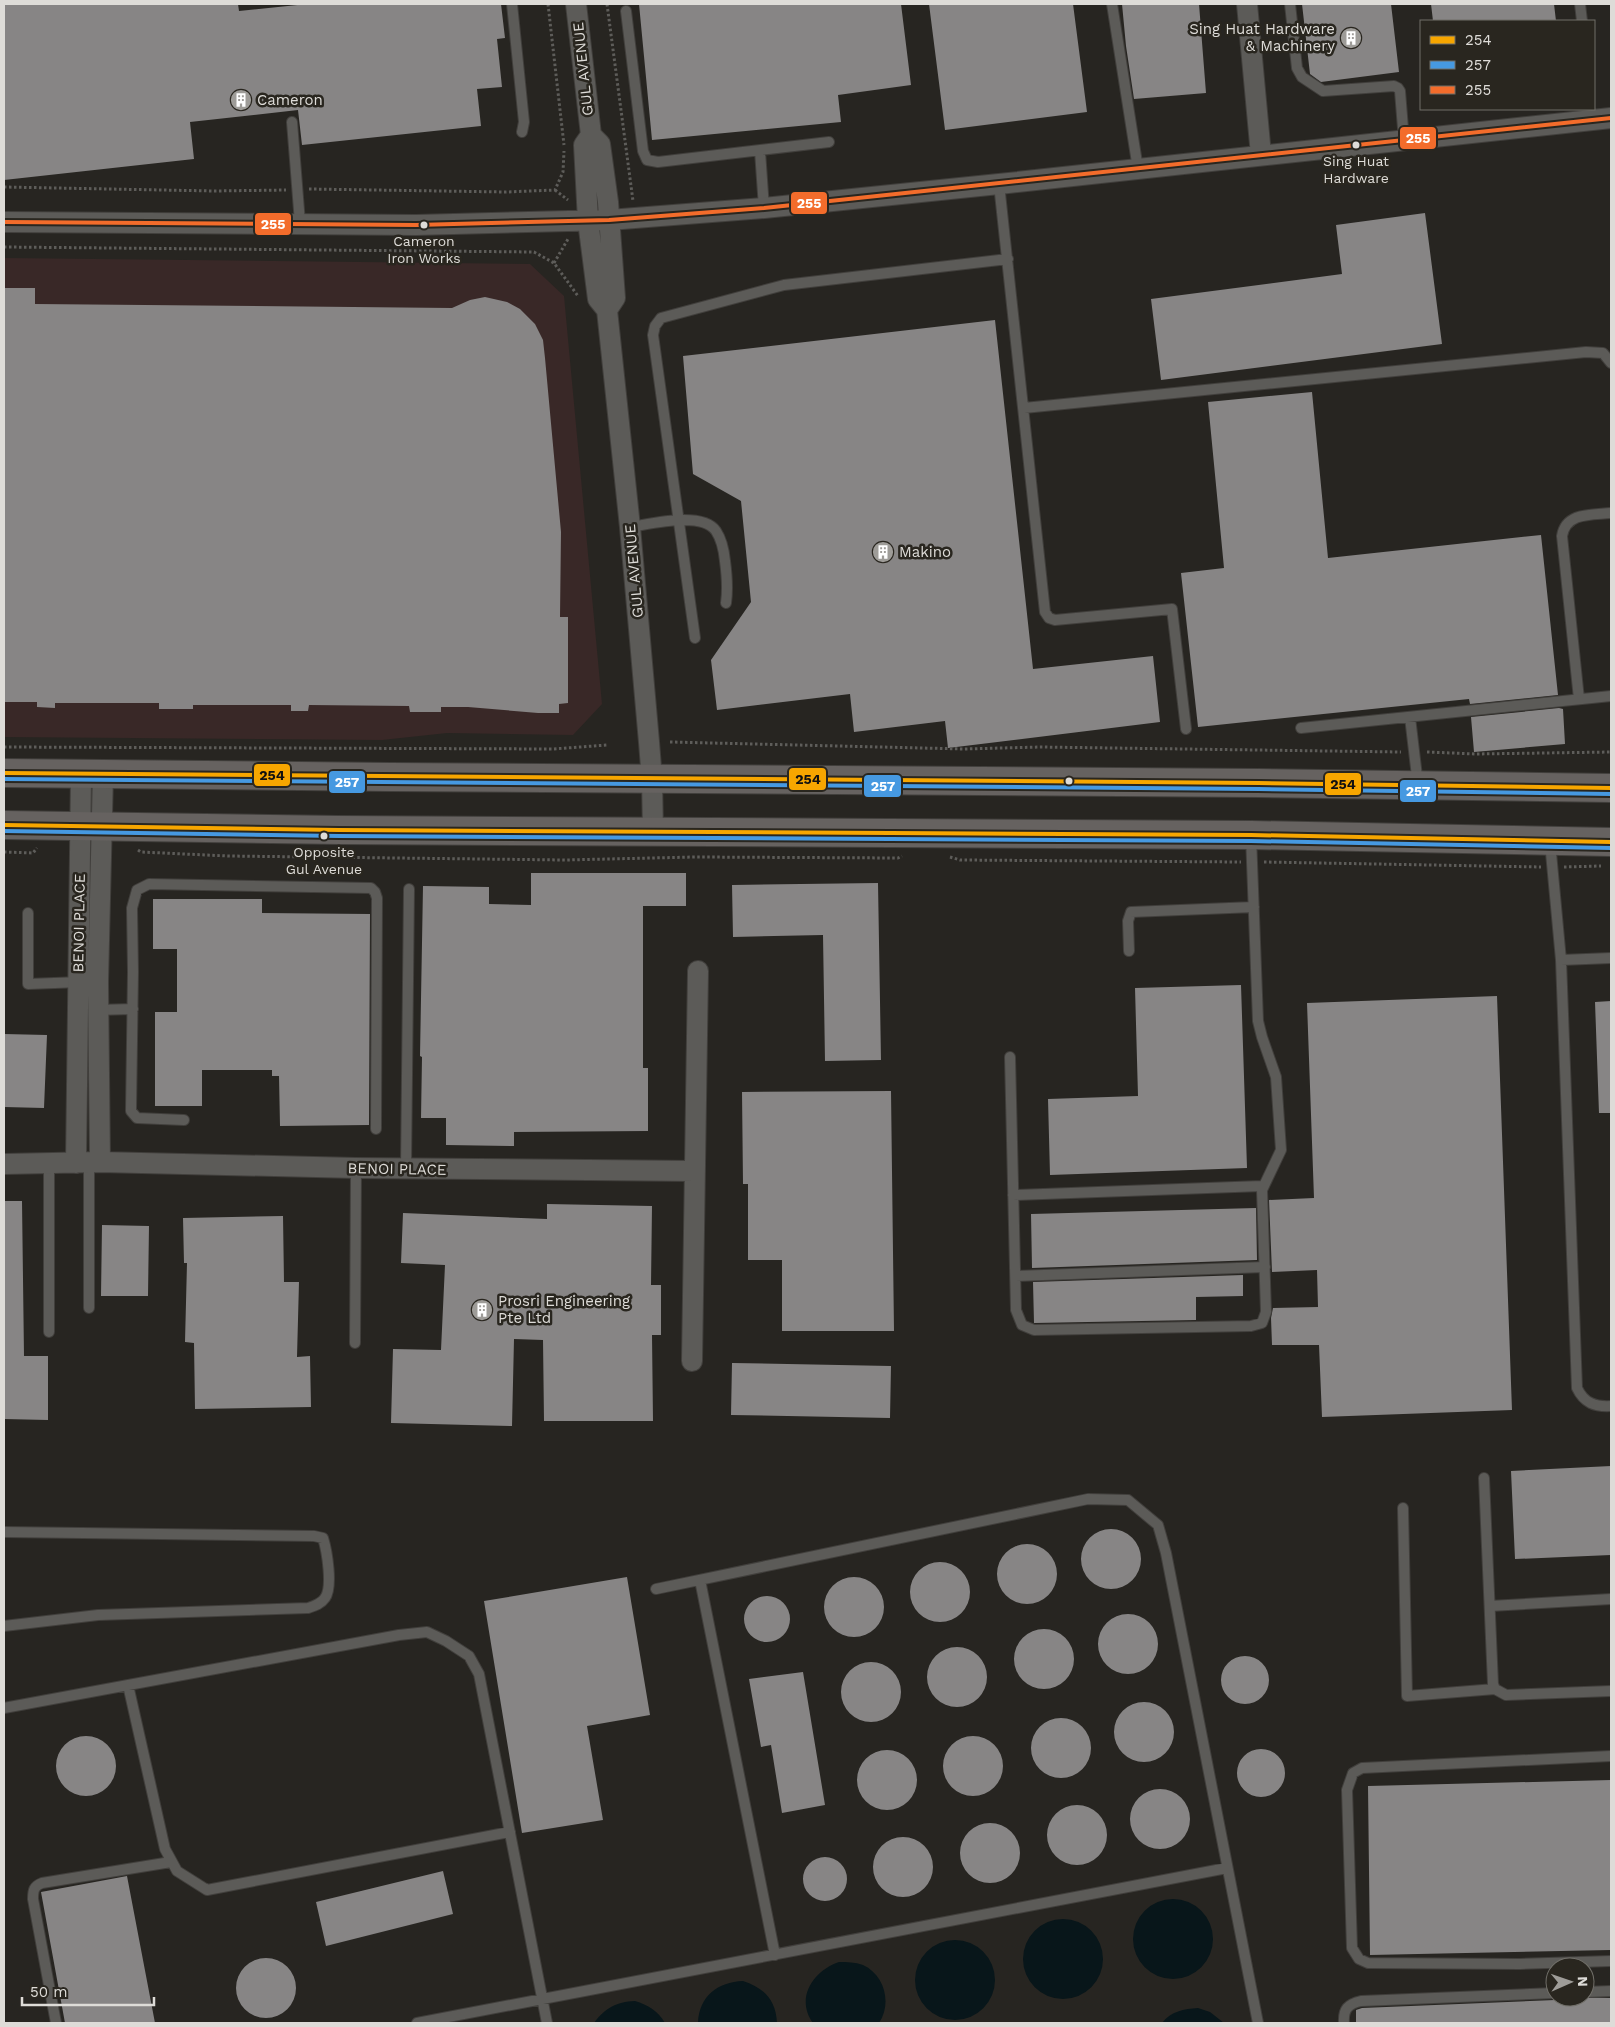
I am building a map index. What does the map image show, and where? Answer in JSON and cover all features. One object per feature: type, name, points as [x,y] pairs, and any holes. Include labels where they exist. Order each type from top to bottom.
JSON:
[{"type":"main road","points":[[4,773],[1611,788]]},
{"type":"main road","points":[[4,825],[652,832],[1252,848],[1606,854]]},
{"type":"street","name":"GUL AVENUE","points":[[576,4],[591,135],[600,144],[609,220],[615,298],[607,310]]},
{"type":"street","points":[[1247,4],[1261,155]]},
{"type":"street","points":[[4,222],[416,225],[609,220],[764,208],[999,184],[1404,141],[1598,116]]},
{"type":"street","name":"GUL AVENUE","points":[[591,135],[584,145],[588,221],[598,299],[607,310],[630,527],[652,780],[652,832]]},
{"type":"street","name":"BENOI PLACE","points":[[88,1163],[98,1010],[92,774]]},
{"type":"street","name":"BENOI PLACE","points":[[88,1163],[77,1011],[92,826]]},
{"type":"street","points":[[692,1361],[698,971]]},
{"type":"street","name":"BENOI PLACE","points":[[4,1164],[88,1163],[694,1172]]},
{"type":"lane","points":[[512,4],[524,122],[522,132]]},
{"type":"lane","points":[[1112,4],[1138,168]]},
{"type":"lane","points":[[1290,4],[1296,68],[1302,77],[1323,91],[1394,86],[1398,88],[1400,91],[1404,141]]},
{"type":"lane","points":[[1580,4],[1582,20]]},
{"type":"lane","points":[[626,11],[643,150],[647,160],[658,162],[829,142]]},
{"type":"lane","points":[[292,122],[300,223]]},
{"type":"lane","points":[[760,151],[764,208]]},
{"type":"lane","points":[[999,184],[1045,612],[1049,618],[1061,620],[1172,608],[1186,729]]},
{"type":"lane","points":[[695,638],[653,335],[655,326],[661,318],[784,284],[1008,259]]},
{"type":"lane","points":[[1024,408],[1586,352],[1603,354],[1611,363]]},
{"type":"lane","points":[[1579,699],[1562,536],[1563,527],[1573,518],[1611,513]]},
{"type":"lane","points":[[630,527],[679,521],[696,521],[711,526],[716,530],[725,558],[728,587],[726,604]]},
{"type":"lane","points":[[1301,728],[1611,696]]},
{"type":"lane","points":[[1410,716],[1418,785]]},
{"type":"lane","points":[[1010,1057],[1016,1276],[1018,1319],[1022,1325],[1034,1330],[1251,1326],[1262,1323],[1265,1317],[1265,1267],[1262,1186],[1278,1159],[1281,1150],[1276,1077],[1258,1021],[1252,848]]},
{"type":"lane","points":[[1551,854],[1561,960],[1577,1388],[1582,1397],[1591,1404],[1611,1406]]},
{"type":"lane","points":[[184,1120],[137,1118],[131,1111],[132,908],[137,890],[149,884],[371,888],[377,898],[376,1129]]},
{"type":"lane","points":[[406,1169],[409,889]]},
{"type":"lane","points":[[1129,951],[1128,921],[1131,912],[1254,907]]},
{"type":"lane","points":[[28,913],[28,984],[98,982]]},
{"type":"lane","points":[[1561,960],[1611,958]]},
{"type":"lane","points":[[77,1011],[133,1009]]},
{"type":"lane","points":[[88,1163],[89,1308]]},
{"type":"lane","points":[[49,1164],[49,1332]]},
{"type":"lane","points":[[355,1343],[356,1168]]},
{"type":"lane","points":[[1013,1195],[1262,1186]]},
{"type":"lane","points":[[1016,1276],[1265,1267]]},
{"type":"lane","points":[[1484,1478],[1493,1684],[1495,1689]]},
{"type":"lane","points":[[656,1589],[1088,1499],[1128,1500],[1158,1526],[1161,1535],[1258,2023]]},
{"type":"lane","points":[[1403,1508],[1407,1696],[1495,1689],[1506,1695],[1611,1690]]},
{"type":"lane","points":[[4,1532],[314,1536],[324,1538],[327,1551],[329,1588],[326,1597],[319,1604],[308,1608],[98,1615],[4,1626]]},
{"type":"lane","points":[[700,1580],[775,1955]]},
{"type":"lane","points":[[1490,1606],[1611,1599]]},
{"type":"lane","points":[[4,1708],[399,1635],[426,1632],[446,1641],[469,1656],[479,1674],[547,2023]]},
{"type":"lane","points":[[128,1685],[165,1849],[177,1871],[207,1890],[510,1832]]},
{"type":"lane","points":[[1611,1756],[1362,1768],[1353,1773],[1347,1790],[1352,1948],[1359,1959],[1368,1963],[1520,1964],[1611,1961]]},
{"type":"lane","points":[[56,2023],[33,1899],[33,1890],[36,1885],[42,1882],[172,1862]]},
{"type":"lane","points":[[417,2023],[1227,1868]]},
{"type":"lane","points":[[1595,1992],[1611,1991]]},
{"type":"lane","points":[[1344,2023],[1346,2009],[1351,2004],[1361,2001],[1545,1993]]},
{"type":"path","points":[[4,187],[214,191],[297,189],[506,192],[555,190],[562,172],[565,147],[548,4]]},
{"type":"path","points":[[607,4],[635,218]]},
{"type":"path","points":[[4,247],[534,252],[554,263],[591,311],[607,310]]},
{"type":"path","points":[[670,742],[964,749],[1040,747],[1476,754],[1611,752]]},
{"type":"path","points":[[4,747],[553,748],[607,746]]},
{"type":"path","points":[[4,852],[33,853],[39,847]]},
{"type":"path","points":[[136,848],[141,852],[228,856],[565,860],[695,857],[898,858],[905,855]]},
{"type":"path","points":[[944,856],[960,860],[1252,848],[1606,854]]},
{"type":"shaded area","points":[[4,258],[530,264],[564,296],[602,704],[573,735],[447,733],[382,740],[4,737]]},
{"type":"shaded area","points":[[1173,1899],[1188,1902],[1201,1911],[1210,1924],[1213,1939],[1210,1954],[1201,1967],[1188,1976],[1173,1979],[1158,1976],[1145,1967],[1136,1954],[1133,1939],[1136,1924],[1145,1911],[1158,1902]]},
{"type":"shaded area","points":[[1063,1919],[1078,1922],[1091,1931],[1100,1944],[1103,1959],[1100,1974],[1091,1987],[1078,1996],[1063,1999],[1048,1996],[1035,1987],[1026,1974],[1023,1959],[1026,1944],[1035,1931],[1048,1922]]},
{"type":"shaded area","points":[[955,1940],[970,1943],[983,1952],[992,1965],[995,1980],[992,1995],[983,2008],[970,2017],[955,2020],[940,2017],[927,2008],[918,1995],[915,1980],[918,1965],[927,1952],[940,1943]]},
{"type":"shaded area","points":[[839,1962],[863,1965],[877,1976],[884,1991],[885,1999],[883,2015],[879,2023],[813,2023],[808,2014],[806,1995],[810,1986],[821,1972]]},
{"type":"shaded area","points":[[743,1981],[757,1987],[768,1996],[774,2008],[777,2023],[698,2023],[702,2005],[711,1992],[726,1984]]},
{"type":"shaded area","points":[[635,2001],[652,2009],[665,2023],[594,2023],[602,2013],[612,2007]]},
{"type":"shaded area","points":[[1198,2008],[1210,2012],[1224,2023],[1162,2023],[1178,2011]]},
{"type":"building","name":"Cameron","points":[[4,4],[238,4],[239,11],[307,4],[501,4],[505,38],[497,39],[502,87],[477,89],[481,126],[302,145],[298,110],[190,122],[194,159],[4,180]]},
{"type":"building","points":[[639,4],[901,4],[911,85],[838,95],[841,122],[652,140]]},
{"type":"building","points":[[929,4],[1073,4],[1087,112],[945,130]]},
{"type":"building","points":[[1122,4],[1199,4],[1206,93],[1134,99]]},
{"type":"building","name":"Sing Huat Hardware & Machinery","points":[[1302,4],[1391,4],[1399,72],[1321,82],[1310,74]]},
{"type":"building","points":[[1431,4],[1554,4],[1556,20],[1433,20]]},
{"type":"building","points":[[1425,213],[1442,344],[1161,380],[1151,299],[1342,274],[1336,225]]},
{"type":"building","points":[[4,288],[35,288],[35,304],[452,308],[470,300],[485,297],[507,302],[520,309],[535,324],[543,340],[561,532],[560,617],[568,617],[568,703],[559,704],[559,713],[538,713],[468,707],[441,707],[441,712],[410,712],[409,706],[309,705],[308,711],[291,711],[291,705],[193,705],[193,709],[159,709],[159,703],[55,703],[55,708],[37,707],[37,702],[4,702]]},
{"type":"building","name":"Makino","points":[[995,320],[1033,669],[1153,656],[1160,722],[948,748],[945,721],[854,732],[850,694],[717,710],[711,660],[751,602],[741,501],[693,474],[683,356]]},
{"type":"building","points":[[1312,392],[1328,558],[1541,535],[1558,695],[1470,704],[1469,699],[1198,727],[1181,573],[1224,568],[1208,402]]},
{"type":"building","points":[[1563,709],[1565,744],[1474,752],[1471,717]]},
{"type":"building","points":[[531,873],[686,873],[686,906],[643,906],[643,1068],[648,1068],[648,1131],[514,1132],[514,1146],[446,1145],[446,1118],[421,1118],[422,1057],[420,1056],[423,886],[489,887],[489,904],[531,905]]},
{"type":"building","points":[[878,883],[881,1060],[825,1061],[823,935],[733,937],[732,885]]},
{"type":"building","points":[[153,899],[262,899],[262,913],[370,914],[369,1125],[280,1126],[279,1076],[272,1076],[272,1070],[202,1070],[202,1106],[155,1106],[155,1012],[177,1012],[177,949],[153,949]]},
{"type":"building","points":[[1241,985],[1247,1168],[1050,1175],[1048,1099],[1138,1096],[1135,988]]},
{"type":"building","points":[[1497,996],[1512,1410],[1322,1417],[1319,1345],[1272,1345],[1271,1318],[1273,1308],[1318,1307],[1317,1270],[1272,1272],[1269,1200],[1314,1198],[1307,1003]]},
{"type":"building","points":[[1611,1001],[1611,1113],[1599,1113],[1595,1002]]},
{"type":"building","points":[[4,1034],[47,1035],[44,1108],[4,1107]]},
{"type":"building","points":[[891,1091],[894,1331],[782,1331],[782,1260],[748,1260],[748,1184],[743,1184],[742,1092]]},
{"type":"building","points":[[4,1201],[22,1201],[24,1356],[48,1356],[48,1420],[4,1419]]},
{"type":"building","points":[[547,1204],[652,1206],[651,1285],[661,1285],[661,1335],[652,1335],[653,1421],[544,1421],[543,1340],[514,1339],[512,1426],[391,1423],[393,1349],[441,1350],[445,1265],[401,1263],[403,1213],[547,1219]]},
{"type":"building","points":[[1256,1208],[1257,1260],[1032,1268],[1031,1214]]},
{"type":"building","points":[[283,1216],[284,1282],[299,1282],[297,1357],[310,1356],[311,1407],[195,1409],[194,1343],[185,1342],[187,1263],[184,1263],[183,1218]]},
{"type":"building","points":[[102,1225],[149,1226],[148,1296],[101,1296]]},
{"type":"building","points":[[1243,1275],[1243,1296],[1196,1297],[1196,1320],[1034,1323],[1033,1282]]},
{"type":"building","points":[[732,1363],[891,1366],[890,1418],[731,1415]]},
{"type":"building","points":[[1611,1466],[1611,1555],[1515,1559],[1511,1471]]},
{"type":"building","points":[[1105,1529],[1117,1529],[1128,1534],[1136,1542],[1141,1553],[1139,1571],[1128,1584],[1117,1589],[1105,1589],[1094,1584],[1086,1576],[1081,1565],[1081,1553],[1086,1542],[1094,1534]]},
{"type":"building","points":[[1021,1544],[1033,1544],[1044,1549],[1052,1557],[1057,1568],[1055,1586],[1044,1599],[1033,1604],[1021,1604],[1010,1599],[1002,1591],[997,1580],[997,1568],[1002,1557],[1010,1549]]},
{"type":"building","points":[[940,1562],[952,1564],[965,1575],[970,1592],[968,1604],[957,1617],[940,1622],[928,1620],[915,1609],[910,1592],[912,1580],[923,1567]]},
{"type":"building","points":[[627,1577],[650,1715],[587,1726],[603,1820],[522,1833],[484,1601]]},
{"type":"building","points":[[848,1577],[860,1577],[871,1582],[879,1590],[884,1601],[882,1619],[871,1632],[860,1637],[848,1637],[837,1632],[829,1624],[824,1613],[824,1601],[829,1590],[837,1582]]},
{"type":"building","points":[[772,1596],[784,1602],[789,1610],[789,1628],[784,1636],[776,1641],[762,1642],[750,1636],[745,1628],[744,1614],[750,1602],[758,1597]]},
{"type":"building","points":[[1122,1614],[1134,1614],[1145,1619],[1153,1627],[1158,1638],[1156,1656],[1145,1669],[1134,1674],[1122,1674],[1111,1669],[1103,1661],[1098,1650],[1098,1638],[1103,1627],[1111,1619]]},
{"type":"building","points":[[1038,1629],[1050,1629],[1061,1634],[1069,1642],[1074,1653],[1072,1671],[1061,1684],[1050,1689],[1038,1689],[1027,1684],[1019,1676],[1014,1665],[1014,1653],[1019,1642],[1027,1634]]},
{"type":"building","points":[[951,1647],[963,1647],[974,1652],[982,1660],[987,1671],[985,1689],[974,1702],[963,1707],[951,1707],[940,1702],[932,1694],[927,1683],[927,1671],[932,1660],[940,1652]]},
{"type":"building","points":[[1240,1656],[1250,1656],[1262,1663],[1269,1675],[1269,1685],[1262,1697],[1250,1704],[1240,1704],[1232,1700],[1225,1693],[1221,1685],[1221,1675],[1225,1667],[1232,1660]]},
{"type":"building","points":[[865,1662],[877,1662],[888,1667],[896,1675],[901,1686],[899,1704],[888,1717],[877,1722],[865,1722],[854,1717],[846,1709],[841,1698],[841,1686],[846,1675],[854,1667]]},
{"type":"building","points":[[803,1672],[825,1805],[782,1813],[771,1745],[761,1747],[749,1679]]},
{"type":"building","points":[[1138,1702],[1150,1702],[1161,1707],[1169,1715],[1174,1726],[1172,1744],[1161,1757],[1150,1762],[1138,1762],[1127,1757],[1119,1749],[1114,1738],[1114,1726],[1119,1715],[1127,1707]]},
{"type":"building","points":[[1061,1718],[1073,1720],[1086,1731],[1091,1748],[1089,1760],[1078,1773],[1061,1778],[1049,1776],[1036,1765],[1031,1748],[1033,1736],[1044,1723]]},
{"type":"building","points":[[80,1736],[92,1736],[103,1741],[111,1749],[116,1760],[114,1778],[103,1791],[92,1796],[80,1796],[69,1791],[61,1783],[56,1772],[56,1760],[61,1749],[69,1741]]},
{"type":"building","points":[[967,1736],[979,1736],[990,1741],[998,1749],[1003,1760],[1001,1778],[990,1791],[979,1796],[967,1796],[956,1791],[948,1783],[943,1772],[943,1760],[948,1749],[956,1741]]},
{"type":"building","points":[[1256,1749],[1266,1749],[1278,1756],[1285,1768],[1285,1778],[1278,1790],[1266,1797],[1256,1797],[1248,1793],[1241,1786],[1237,1778],[1237,1768],[1241,1760],[1248,1753]]},
{"type":"building","points":[[881,1750],[893,1750],[904,1755],[912,1763],[917,1774],[915,1792],[904,1805],[893,1810],[881,1810],[870,1805],[862,1797],[857,1786],[857,1774],[862,1763],[870,1755]]},
{"type":"building","points":[[1611,1780],[1611,1950],[1370,1955],[1368,1786]]},
{"type":"building","points":[[1154,1789],[1166,1789],[1177,1794],[1185,1802],[1190,1813],[1188,1831],[1177,1844],[1166,1849],[1154,1849],[1143,1844],[1135,1836],[1130,1825],[1130,1813],[1135,1802],[1143,1794]]},
{"type":"building","points":[[1077,1805],[1089,1807],[1102,1818],[1107,1835],[1105,1847],[1094,1860],[1077,1865],[1065,1863],[1052,1852],[1047,1835],[1049,1823],[1060,1810]]},
{"type":"building","points":[[990,1823],[1002,1825],[1015,1836],[1020,1853],[1018,1865],[1007,1878],[990,1883],[978,1881],[965,1870],[960,1853],[962,1841],[973,1828]]},
{"type":"building","points":[[903,1837],[915,1839],[928,1850],[933,1867],[931,1879],[920,1892],[903,1897],[891,1895],[878,1884],[873,1867],[875,1855],[886,1842]]},
{"type":"building","points":[[821,1857],[829,1857],[841,1863],[847,1879],[841,1895],[829,1901],[821,1901],[809,1895],[803,1883],[803,1875],[809,1863]]},
{"type":"building","points":[[443,1871],[453,1914],[326,1946],[316,1902]]},
{"type":"building","points":[[127,1876],[155,2023],[65,2023],[41,1892]]},
{"type":"building","points":[[260,1958],[272,1958],[283,1963],[291,1971],[296,1982],[294,2000],[283,2013],[272,2018],[260,2018],[249,2013],[241,2005],[236,1994],[236,1982],[241,1971],[249,1963]]},
{"type":"building","points":[[1595,1998],[1611,1998],[1611,2023],[1356,2023],[1356,2010],[1362,2008],[1545,2000],[1545,2007],[1595,2007]]},
{"type":"transit line","name":"255","points":[[4,222],[416,225],[609,220],[764,208],[1611,118]]},
{"type":"transit line","name":"254","points":[[4,773],[1258,783],[1611,788]]},
{"type":"transit line","name":"257","points":[[4,779],[1258,789],[1611,794]]},
{"type":"transit line","name":"254","points":[[4,825],[339,830],[1251,835],[1611,842]]},
{"type":"transit line","name":"257","points":[[4,831],[339,836],[1251,841],[1611,848]]},
{"type":"place","name":"Sing Huat Hardware & Machinery","points":[[1351,38]]},
{"type":"place","name":"Cameron","points":[[241,100]]},
{"type":"place","name":"Sing Huat Hardware","points":[[1356,145]]},
{"type":"place","name":"Cameron Iron Works","points":[[424,225]]},
{"type":"place","name":"Makino","points":[[883,552]]},
{"type":"place","name":"Opposite Gul Avenue","points":[[324,836]]},
{"type":"place","name":"Prosri Engineering Pte Ltd","points":[[482,1310]]}]
